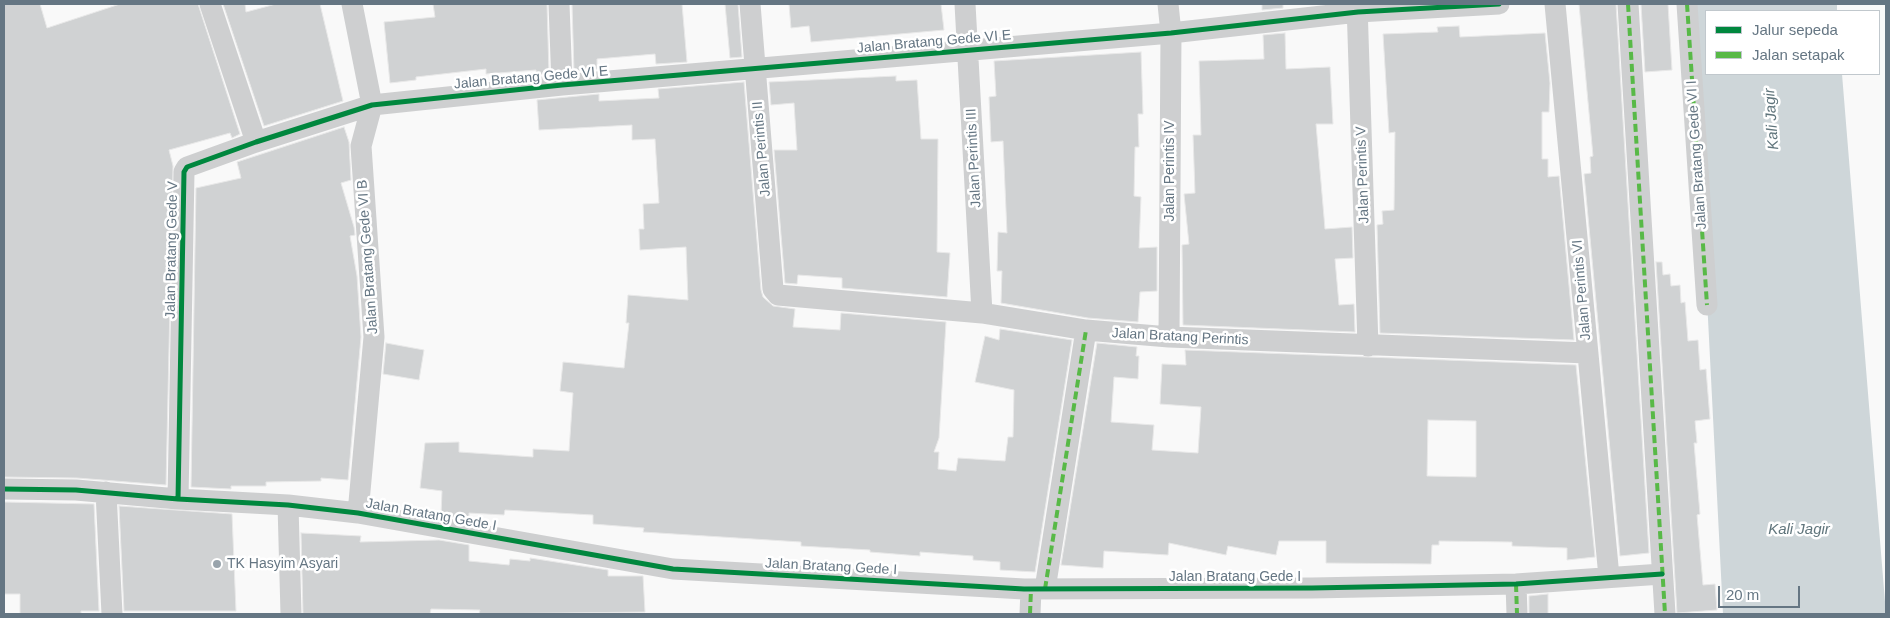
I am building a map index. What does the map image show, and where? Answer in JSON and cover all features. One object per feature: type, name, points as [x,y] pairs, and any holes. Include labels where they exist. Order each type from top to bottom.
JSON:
[{"type":"street","points":[[210,4],[256,142]]},
{"type":"street","name":"Jalan Bratang Gede VI B","points":[[352,4],[372,105],[361,146],[374,338],[358,513]]},
{"type":"street","points":[[558,4],[562,85]]},
{"type":"street","name":"Jalan Perintis II","points":[[750,4],[773,288],[775,293]]},
{"type":"street","name":"Jalan Perintis III","points":[[965,4],[982,313]]},
{"type":"street","name":"Jalan Perintis IV","points":[[1168,4],[1171,33],[1169,337]]},
{"type":"street","name":"Jalan Bratang Gede VI E","points":[[372,105],[562,85],[1171,33],[1358,8],[1499,4]]},
{"type":"street","name":"Jalan Perintis VI","points":[[1555,4],[1609,577]]},
{"type":"street","points":[[1628,4],[1665,614]]},
{"type":"street","name":"Jalan Bratang Gede VI I","points":[[1687,4],[1707,305]]},
{"type":"street","name":"Jalan Perintis V","points":[[1358,8],[1368,346]]},
{"type":"street","name":"Jalan Bratang Gede V","points":[[178,499],[184,172],[187,167],[256,142],[372,105]]},
{"type":"street","name":"Jalan Bratang Perintis","points":[[775,293],[778,296],[982,313],[1086,330],[1169,337],[1588,353]]},
{"type":"street","points":[[1030,614],[1038,589],[1086,330]]},
{"type":"street","name":"Jalan Bratang Gede I","points":[[4,490],[76,490],[178,499],[288,505],[358,513],[672,569],[1038,589],[1312,588],[1516,584],[1662,574]]},
{"type":"street","points":[[106,492],[112,614]]},
{"type":"street","points":[[288,505],[291,614]]},
{"type":"street","points":[[1516,584],[1517,614]]},
{"type":"water","name":"Kali Jagir","points":[[1692,4],[1837,4],[1837,10],[1705,10],[1705,75],[1842,75],[1886,614],[1723,614]]},
{"type":"building","points":[[4,4],[40,4],[47,28],[120,4],[198,4],[240,134],[232,138],[230,133],[169,150],[173,166],[166,485],[77,478],[4,477]]},
{"type":"building","points":[[223,4],[245,4],[246,12],[276,4],[320,4],[343,101],[264,126]]},
{"type":"building","points":[[433,4],[547,4],[549,74],[536,75],[536,70],[486,74],[486,69],[416,77],[416,80],[390,83],[384,22],[435,17]]},
{"type":"building","points":[[572,4],[682,4],[687,62],[656,64],[655,54],[597,59],[597,69],[574,71]]},
{"type":"building","points":[[725,4],[738,4],[742,57],[730,58]]},
{"type":"building","points":[[789,4],[941,4],[944,30],[811,42],[809,26],[791,28]]},
{"type":"building","points":[[1262,4],[1283,4],[1283,8],[1262,10]]},
{"type":"building","points":[[1579,4],[1616,4],[1649,553],[1620,556],[1584,174],[1591,173],[1590,157],[1593,156]]},
{"type":"building","points":[[1641,4],[1668,4],[1672,70],[1645,72]]},
{"type":"building","points":[[1459,26],[1460,37],[1545,33],[1550,83],[1549,112],[1542,112],[1542,159],[1548,159],[1548,177],[1559,176],[1574,340],[1380,333],[1377,225],[1383,224],[1382,211],[1394,210],[1395,132],[1389,133],[1383,34],[1438,32],[1437,27]]},
{"type":"building","points":[[1285,33],[1286,69],[1330,67],[1333,124],[1316,124],[1325,229],[1352,227],[1353,258],[1335,259],[1339,305],[1354,304],[1355,332],[1183,325],[1182,245],[1189,244],[1184,194],[1195,193],[1193,135],[1201,135],[1199,61],[1264,59],[1263,35]]},
{"type":"building","points":[[1141,52],[1143,114],[1138,114],[1139,147],[1135,147],[1134,196],[1141,197],[1139,248],[1157,247],[1157,291],[1140,292],[1138,322],[1088,318],[1001,303],[1002,271],[997,271],[998,232],[1007,233],[1003,141],[991,142],[989,97],[996,96],[994,61]]},
{"type":"building","points":[[896,76],[896,81],[917,80],[921,139],[938,139],[937,252],[950,253],[947,297],[842,288],[842,278],[798,275],[797,284],[785,283],[774,150],[797,150],[794,103],[771,105],[769,82]]},
{"type":"building","points":[[744,82],[763,297],[773,306],[795,309],[793,327],[840,330],[841,313],[946,322],[939,438],[934,452],[939,452],[938,469],[956,471],[958,458],[1005,461],[1008,437],[1013,437],[1014,390],[975,382],[985,336],[999,340],[1000,329],[1072,340],[1035,572],[1000,570],[1000,562],[973,560],[973,556],[920,552],[920,556],[870,552],[870,550],[801,546],[801,542],[643,532],[644,528],[593,524],[593,515],[505,510],[504,515],[469,513],[469,520],[441,515],[442,491],[420,488],[425,443],[459,442],[459,452],[533,457],[533,449],[569,451],[573,393],[560,391],[563,362],[624,368],[629,323],[626,323],[628,295],[688,300],[686,247],[640,250],[639,229],[644,229],[643,204],[659,203],[655,139],[632,140],[632,125],[539,130],[537,100],[599,94],[599,101],[659,98],[658,89]]},
{"type":"building","points":[[344,127],[349,142],[351,180],[341,183],[354,227],[355,235],[350,236],[357,276],[361,337],[348,480],[321,478],[321,481],[266,482],[266,486],[231,486],[231,489],[191,487],[196,188],[241,178],[237,162]]},
{"type":"building","points":[[1656,262],[1662,262],[1663,275],[1670,274],[1671,286],[1680,285],[1681,303],[1685,302],[1688,341],[1698,340],[1700,370],[1706,369],[1710,419],[1695,421],[1697,443],[1694,443],[1700,514],[1697,515],[1703,585],[1715,584],[1717,610],[1677,613]]},
{"type":"building","points":[[386,343],[424,350],[419,380],[383,374]]},
{"type":"building","points":[[1097,343],[1137,347],[1136,356],[1139,356],[1138,379],[1114,377],[1111,422],[1154,425],[1152,450],[1198,453],[1201,407],[1160,404],[1162,364],[1186,365],[1185,350],[1576,365],[1595,557],[1567,560],[1567,548],[1512,546],[1512,542],[1439,541],[1439,545],[1432,545],[1431,564],[1326,563],[1326,541],[1279,541],[1276,555],[1228,546],[1226,555],[1169,543],[1168,555],[1104,551],[1103,568],[1061,565]],"holes":[[[1428,420],[1476,421],[1476,477],[1427,476]]]},
{"type":"building","points":[[4,502],[94,504],[99,611],[81,611],[81,614],[20,614],[20,594],[4,594]]},
{"type":"building","points":[[119,506],[232,514],[236,611],[124,611]]},
{"type":"building","points":[[301,533],[361,536],[360,542],[439,540],[469,545],[469,561],[509,565],[510,559],[530,561],[530,558],[608,570],[608,576],[643,576],[645,612],[479,614],[480,610],[431,609],[430,614],[303,614]]},
{"type":"building","points":[[1548,594],[1548,614],[1529,614],[1529,596]]},
{"type":"marked path","points":[[1628,4],[1665,614]]},
{"type":"marked path","points":[[1687,4],[1707,305]]},
{"type":"marked path","points":[[1045,589],[1086,330]]},
{"type":"marked path","points":[[1516,584],[1517,614]]},
{"type":"marked path","points":[[1030,614],[1031,589]]},
{"type":"cycle path","points":[[178,499],[184,172],[187,167],[256,142],[372,105],[562,85],[1171,33],[1358,12],[1499,4]]},
{"type":"cycle path","points":[[4,489],[76,490],[178,499],[288,505],[358,513],[673,569],[1024,589],[1312,588],[1516,584],[1662,574]]},
{"type":"place","name":"TK Hasyim Asyari","points":[[217,564]]}]
